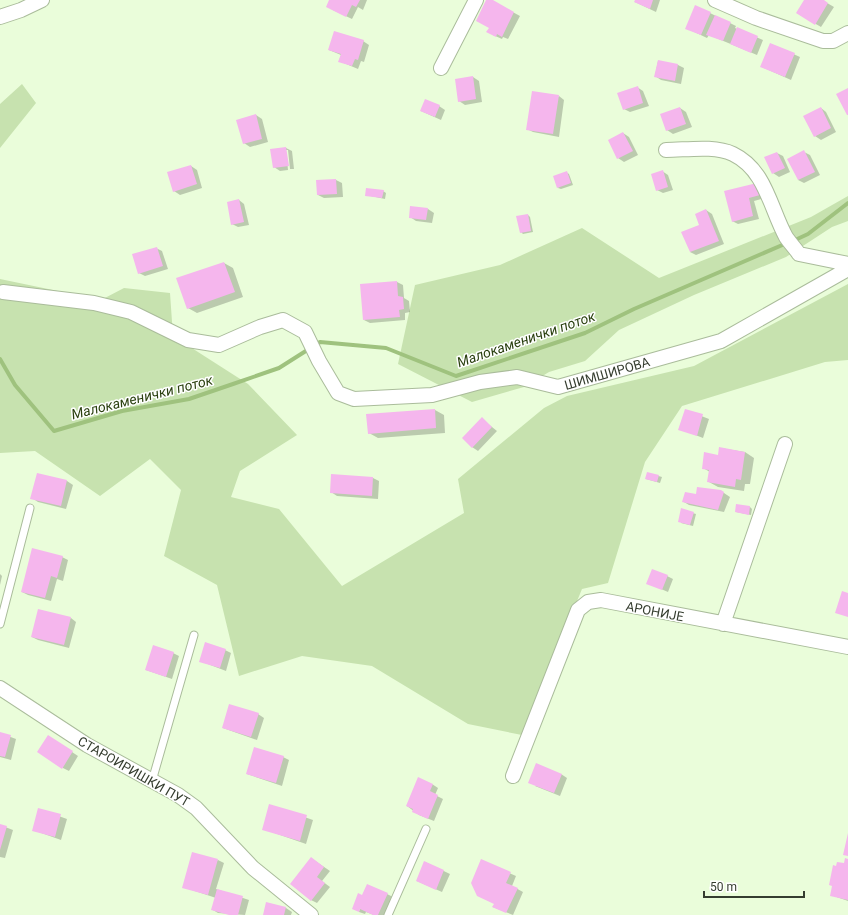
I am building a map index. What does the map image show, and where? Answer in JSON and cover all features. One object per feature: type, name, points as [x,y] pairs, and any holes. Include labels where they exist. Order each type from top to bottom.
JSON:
[{"type":"street","points":[[0,18],[42,0]]},
{"type":"street","points":[[441,68],[476,0]]},
{"type":"street","points":[[714,0],[756,18],[823,41],[833,41],[848,33]]},
{"type":"street","points":[[666,150],[710,149],[733,154],[753,168],[770,195],[786,236],[799,254],[848,264]]},
{"type":"street","name":"ШИМШИРОВА","points":[[3,292],[101,305],[131,312],[188,340],[219,345],[283,320],[305,332],[319,361],[338,393],[354,398],[432,395],[480,382],[517,377],[558,387],[721,341],[848,269]]},
{"type":"street","points":[[723,624],[785,444]]},
{"type":"street","name":"АРОНИЈЕ","points":[[513,776],[578,610],[584,604],[601,600],[845,647]]},
{"type":"street","name":"СТАРОИРИШКИ ПУТ","points":[[0,688],[87,745],[178,795],[196,808],[253,868],[311,915]]},
{"type":"lane","points":[[0,624],[30,508]]},
{"type":"lane","points":[[152,781],[194,635]]},
{"type":"lane","points":[[388,915],[426,828]]},
{"type":"green space","points":[[22,84],[36,103],[0,148],[0,104]]},
{"type":"green space","points":[[848,196],[848,221],[832,227],[786,257],[694,295],[619,330],[585,361],[549,372],[524,387],[472,402],[398,364],[415,285],[500,265],[582,228],[659,278],[811,217]]},
{"type":"green space","points":[[0,279],[101,300],[124,288],[170,293],[173,336],[248,384],[297,435],[240,471],[231,497],[279,509],[342,586],[464,513],[458,479],[544,408],[567,396],[694,366],[848,284],[848,360],[825,362],[682,406],[645,462],[608,583],[582,589],[522,735],[468,724],[372,666],[302,656],[239,676],[217,585],[164,556],[181,490],[150,459],[100,496],[35,451],[0,453]]},
{"type":"building","points":[[329,0],[360,0],[356,7],[352,5],[346,17],[326,7]]},
{"type":"building","points":[[486,0],[493,0],[514,12],[502,37],[497,34],[496,37],[486,32],[489,28],[476,21]]},
{"type":"building","points":[[635,0],[653,0],[650,9],[634,2]]},
{"type":"building","points":[[804,0],[824,0],[828,3],[815,25],[796,13]]},
{"type":"building","points":[[695,5],[711,12],[701,35],[685,29]]},
{"type":"building","points":[[715,15],[731,22],[723,41],[706,35]]},
{"type":"building","points":[[737,27],[758,36],[751,53],[730,44]]},
{"type":"building","points":[[334,31],[364,40],[358,60],[355,59],[352,66],[338,62],[341,54],[328,50]]},
{"type":"building","points":[[770,43],[795,53],[785,77],[760,67]]},
{"type":"building","points":[[658,60],[678,64],[675,81],[654,77]]},
{"type":"building","points":[[473,76],[476,99],[458,102],[455,79]]},
{"type":"building","points":[[638,86],[643,103],[623,110],[617,93]]},
{"type":"building","points":[[848,88],[848,115],[847,115],[836,94]]},
{"type":"building","points":[[532,91],[559,95],[553,134],[526,130]]},
{"type":"building","points":[[425,99],[440,105],[435,117],[420,111]]},
{"type":"building","points":[[680,107],[686,124],[666,131],[660,114]]},
{"type":"building","points":[[821,107],[831,128],[814,137],[803,116]]},
{"type":"building","points":[[256,114],[262,139],[243,144],[236,120]]},
{"type":"building","points":[[623,132],[633,151],[617,159],[608,140]]},
{"type":"building","points":[[286,147],[289,166],[273,168],[270,149]]},
{"type":"building","points":[[804,150],[815,172],[798,180],[787,159]]},
{"type":"building","points":[[777,152],[785,168],[772,174],[764,157]]},
{"type":"building","points":[[191,165],[197,184],[173,192],[167,172]]},
{"type":"building","points":[[663,170],[668,187],[656,191],[651,174]]},
{"type":"building","points":[[567,171],[571,183],[557,188],[553,176]]},
{"type":"building","points":[[336,179],[337,194],[317,195],[316,180]]},
{"type":"building","points":[[757,183],[760,195],[749,198],[753,216],[732,222],[724,191]]},
{"type":"building","points":[[366,188],[384,190],[382,198],[365,196]]},
{"type":"building","points":[[239,199],[244,222],[231,225],[227,202]]},
{"type":"building","points":[[410,206],[428,208],[426,220],[409,218]]},
{"type":"building","points":[[706,209],[719,241],[690,252],[681,232],[699,225],[695,214]]},
{"type":"building","points":[[528,214],[531,231],[520,233],[516,216]]},
{"type":"building","points":[[157,247],[163,266],[138,274],[132,254]]},
{"type":"building","points":[[224,262],[235,292],[187,309],[176,278]]},
{"type":"building","points":[[397,281],[398,296],[403,297],[404,309],[399,310],[400,317],[363,320],[360,284]]},
{"type":"building","points":[[435,409],[436,428],[368,434],[366,414]]},
{"type":"building","points":[[685,409],[703,414],[697,436],[678,430]]},
{"type":"building","points":[[482,417],[492,427],[472,448],[462,438]]},
{"type":"building","points":[[719,447],[745,452],[741,480],[736,479],[735,487],[707,482],[709,470],[702,469],[704,452],[718,455]]},
{"type":"building","points":[[647,472],[659,475],[657,482],[645,479]]},
{"type":"building","points":[[37,473],[67,480],[61,506],[30,499]]},
{"type":"building","points":[[331,474],[373,477],[372,496],[330,493]]},
{"type":"building","points":[[697,487],[721,490],[724,492],[718,510],[682,502],[685,492],[696,494]]},
{"type":"building","points":[[736,504],[750,506],[749,515],[735,512]]},
{"type":"building","points":[[681,508],[694,512],[690,525],[678,522]]},
{"type":"building","points":[[32,548],[63,556],[57,578],[51,576],[45,598],[21,592]]},
{"type":"building","points":[[652,569],[668,575],[662,590],[646,584]]},
{"type":"building","points":[[842,591],[848,593],[848,617],[835,613]]},
{"type":"building","points":[[38,609],[71,617],[64,645],[31,637]]},
{"type":"building","points":[[205,642],[226,649],[220,668],[199,662]]},
{"type":"building","points":[[153,645],[174,652],[166,677],[145,670]]},
{"type":"building","points":[[229,704],[259,713],[251,737],[222,728]]},
{"type":"building","points":[[0,732],[11,735],[5,757],[0,756]]},
{"type":"building","points":[[48,735],[73,751],[62,769],[37,752]]},
{"type":"building","points":[[254,747],[284,756],[276,783],[246,774]]},
{"type":"building","points":[[536,763],[562,774],[554,793],[528,783]]},
{"type":"building","points":[[418,777],[433,784],[430,791],[438,795],[428,819],[412,812],[413,809],[406,806]]},
{"type":"building","points":[[269,804],[307,815],[300,841],[262,830]]},
{"type":"building","points":[[38,808],[61,814],[55,837],[32,831]]},
{"type":"building","points":[[0,824],[7,826],[0,850]]},
{"type":"building","points":[[848,833],[848,856],[843,855]]},
{"type":"building","points":[[192,852],[218,859],[208,895],[182,888]]},
{"type":"building","points":[[311,857],[324,867],[317,877],[325,883],[311,901],[290,884]]},
{"type":"building","points":[[845,858],[848,859],[848,900],[830,896],[832,886],[829,885],[833,865],[836,866],[837,862],[844,863]]},
{"type":"building","points":[[481,859],[511,872],[506,883],[518,888],[506,913],[492,907],[494,904],[477,896],[471,883]]},
{"type":"building","points":[[424,861],[444,870],[436,890],[416,881]]},
{"type":"building","points":[[367,884],[388,893],[378,915],[373,915],[360,909],[359,912],[352,909],[358,893],[362,895]]},
{"type":"building","points":[[217,889],[243,896],[238,915],[229,915],[211,910]]},
{"type":"building","points":[[266,902],[286,907],[284,915],[263,915]]},
{"type":"waterway","name":"Малокаменички поток","points":[[793,241],[808,234],[848,203]]},
{"type":"waterway","name":"Малокаменички поток","points":[[0,359],[15,385],[54,431],[122,411],[189,399],[279,368],[320,342],[386,348],[456,376],[585,333],[634,309],[787,243]]}]
